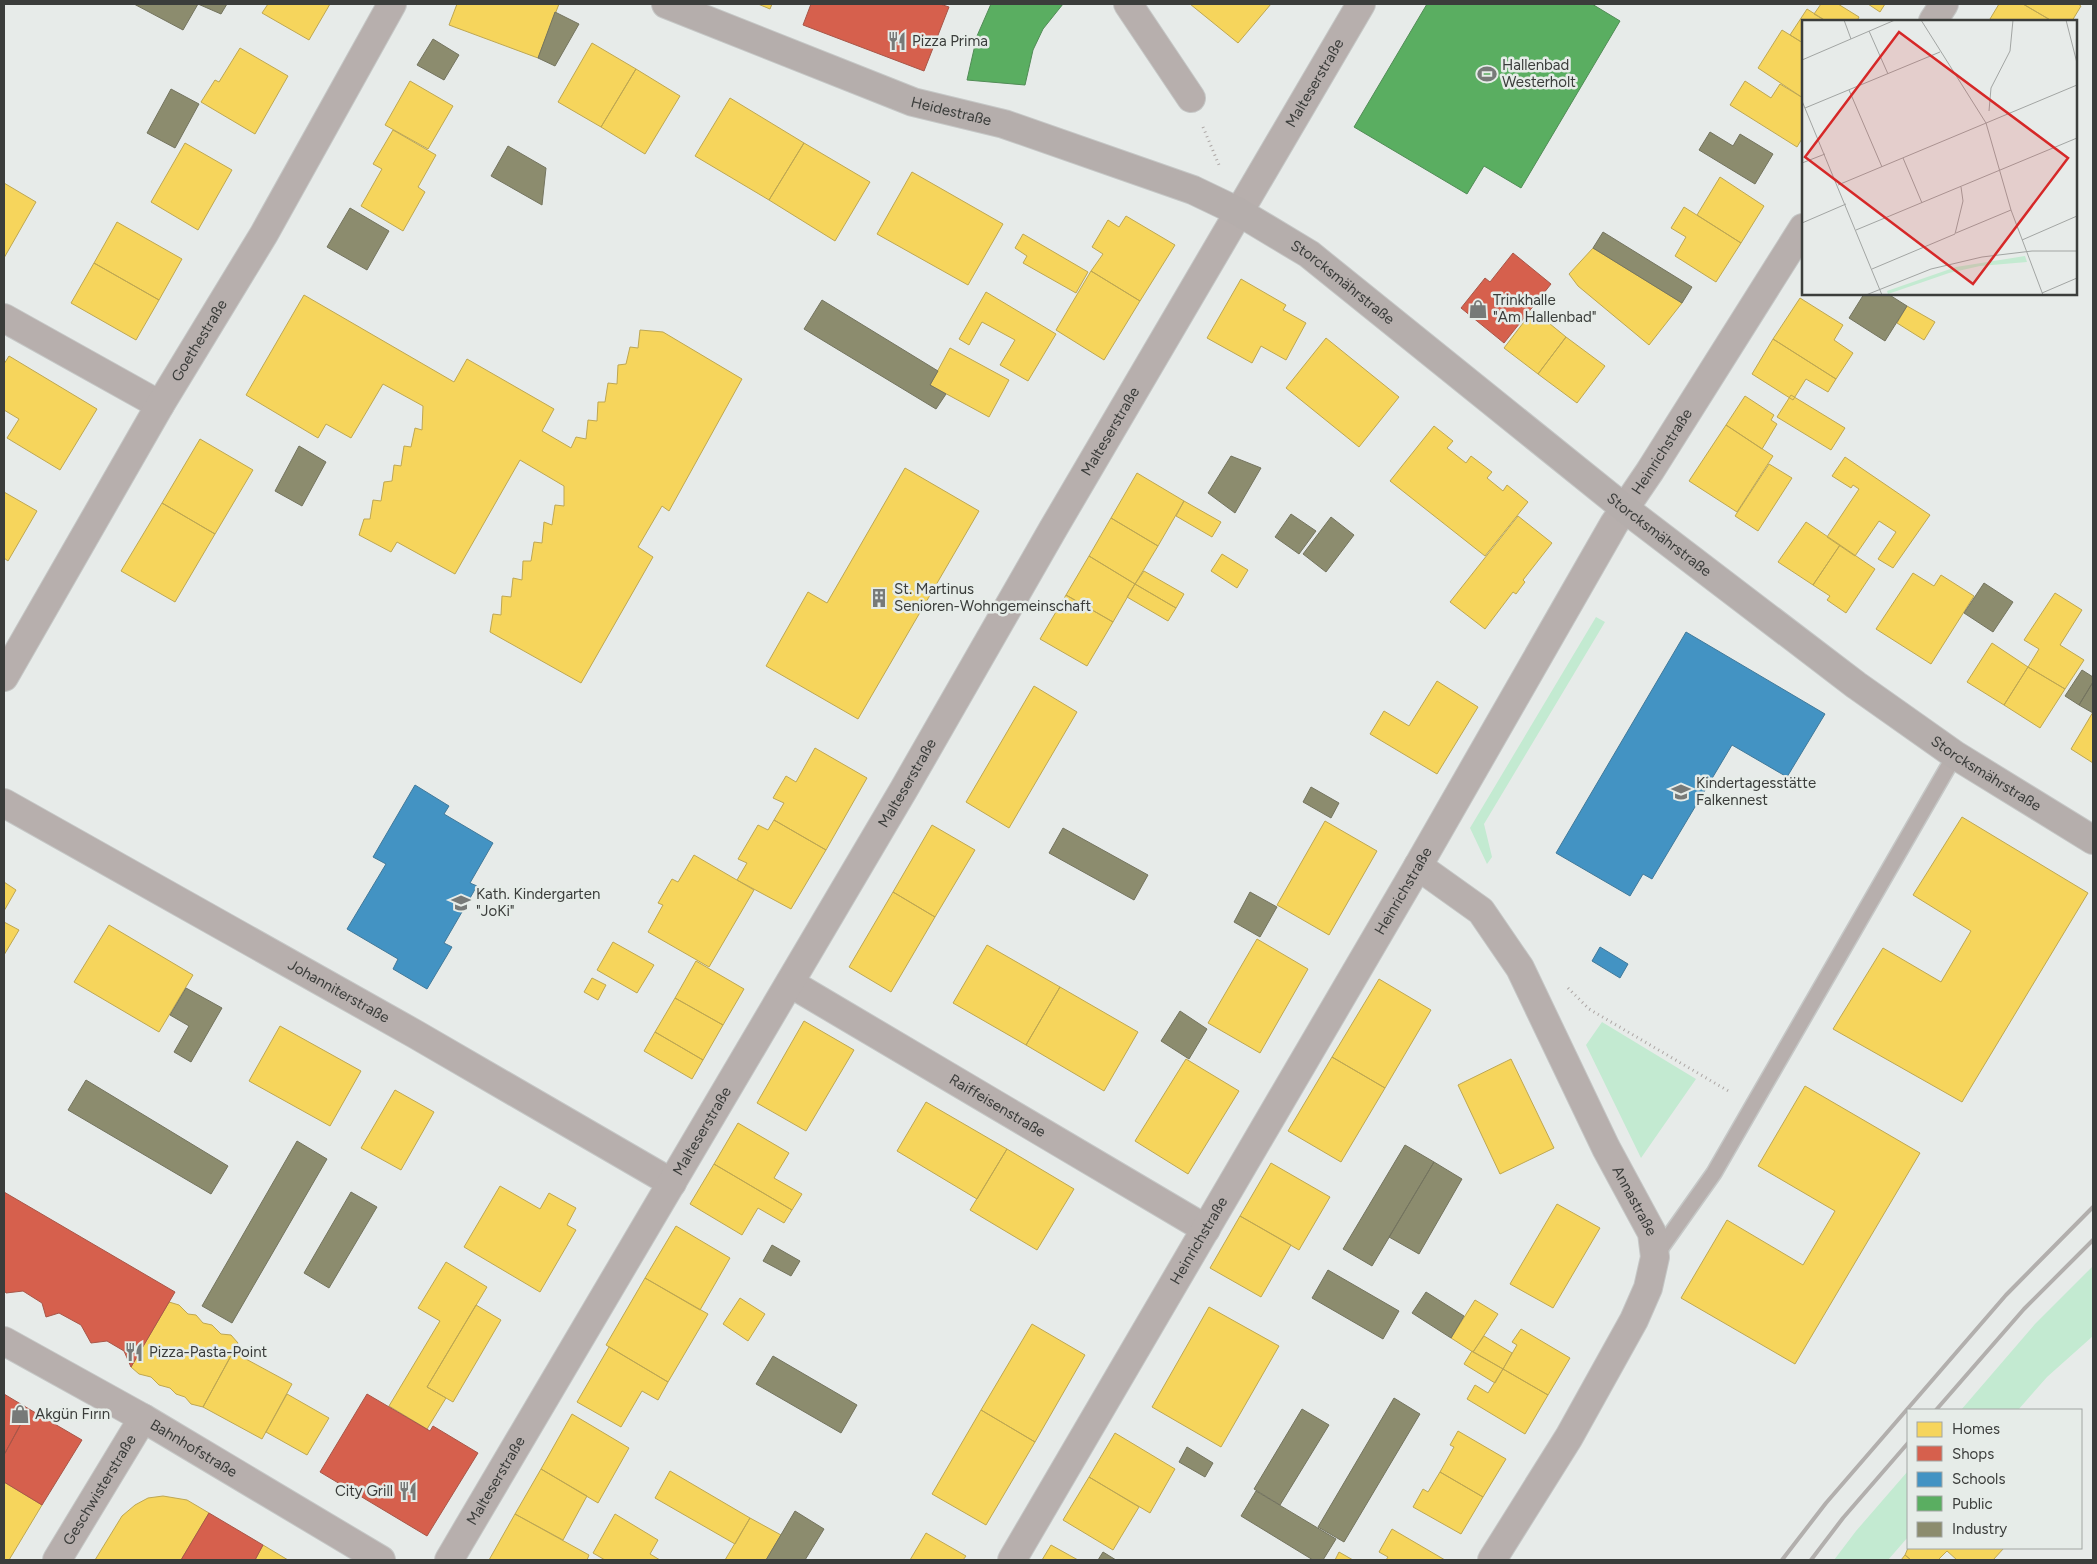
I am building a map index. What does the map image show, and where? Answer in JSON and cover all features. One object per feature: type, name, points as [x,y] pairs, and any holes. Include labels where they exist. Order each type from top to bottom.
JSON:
[{"type":"main road","name":"Heidestraße","points":[[666,4],[913,102],[1004,124],[1193,190],[1238,212]]},
{"type":"main road","name":"Storcksmährstraße","points":[[1238,212],[1309,254],[1624,508],[1840,673],[1955,755],[2093,840]]},
{"type":"street","name":"Goethestraße","points":[[4,676],[160,405],[264,234],[392,4]]},
{"type":"street","points":[[1128,4],[1191,98]]},
{"type":"street","name":"Malteserstraße","points":[[450,1560],[790,983],[1361,4]]},
{"type":"street","points":[[1934,20],[1944,4]]},
{"type":"street","name":"Heinrichstraße","points":[[1012,1560],[1418,866],[1624,508],[1802,230]]},
{"type":"street","points":[[4,318],[160,405]]},
{"type":"street","name":"Johanniterstraße","points":[[4,803],[415,1034],[672,1183]]},
{"type":"street","name":"Annastraße","points":[[1418,866],[1481,911],[1520,968],[1606,1148],[1652,1233],[1655,1257],[1648,1288],[1634,1320],[1569,1436],[1492,1560]]},
{"type":"street","name":"Raiffeisenstraße","points":[[790,983],[1206,1229]]},
{"type":"street","name":"Bahnhofstraße","points":[[4,1341],[143,1418],[381,1560]]},
{"type":"street","name":"Geschwisterstraße","points":[[57,1560],[143,1418]]},
{"type":"lane","points":[[1655,1257],[1714,1174],[1955,755]]},
{"type":"path","points":[[1191,98],[1219,166]]},
{"type":"path","points":[[1564,980],[1568,988],[1589,1009],[1752,1105]]},
{"type":"green space","points":[[1596,617],[1605,622],[1484,824],[1492,857],[1487,864],[1470,828]]},
{"type":"green space","points":[[1602,1022],[1696,1079],[1641,1158],[1586,1045]]},
{"type":"green space","points":[[2093,1266],[2093,1336],[2047,1377],[2019,1409],[1962,1409],[2035,1324]]},
{"type":"green space","points":[[1907,1472],[1907,1538],[1888,1560],[1834,1560],[1856,1531]]},
{"type":"building: Homes","points":[[268,4],[330,4],[309,40],[262,13]]},
{"type":"building: Homes","points":[[457,4],[559,4],[538,58],[449,25]]},
{"type":"building: Homes","points":[[758,4],[772,4],[770,9]]},
{"type":"building: Homes","points":[[1190,4],[1271,4],[1238,43]]},
{"type":"building: Homes","points":[[1821,4],[1838,4],[1859,17],[1858,20],[1824,20],[1814,14]]},
{"type":"building: Homes","points":[[1868,4],[1885,4],[1880,12]]},
{"type":"building: Homes","points":[[1999,4],[2023,4],[2050,20],[1992,20],[1990,19]]},
{"type":"building: Homes","points":[[2023,4],[2078,4],[2081,6],[2073,20],[2050,20]]},
{"type":"building: Homes","points":[[1807,9],[1824,20],[1802,20],[1802,42],[1790,35]]},
{"type":"building: Homes","points":[[1782,30],[1802,42],[1802,97],[1758,68]]},
{"type":"building: Homes","points":[[592,43],[636,69],[601,127],[558,102]]},
{"type":"building: Homes","points":[[240,48],[288,76],[255,134],[201,102],[215,80],[219,82]]},
{"type":"building: Homes","points":[[636,69],[680,96],[645,154],[601,127]]},
{"type":"building: Homes","points":[[410,81],[453,106],[428,149],[385,125]]},
{"type":"building: Homes","points":[[1745,81],[1771,98],[1780,84],[1802,97],[1802,139],[1797,147],[1730,105]]},
{"type":"building: Homes","points":[[730,98],[804,143],[769,200],[695,156]]},
{"type":"building: Homes","points":[[393,130],[436,155],[418,187],[425,192],[403,231],[361,206],[382,169],[373,164]]},
{"type":"building: Homes","points":[[185,143],[232,170],[198,230],[151,202]]},
{"type":"building: Homes","points":[[804,143],[870,182],[835,241],[769,200]]},
{"type":"building: Homes","points":[[912,172],[1003,224],[968,285],[877,234]]},
{"type":"building: Homes","points":[[1720,177],[1764,206],[1741,243],[1697,215]]},
{"type":"building: Homes","points":[[4,183],[36,202],[4,258]]},
{"type":"building: Homes","points":[[1684,207],[1741,243],[1716,282],[1675,256],[1686,237],[1671,228]]},
{"type":"building: Homes","points":[[1126,216],[1175,245],[1140,301],[1091,271],[1103,254],[1092,247],[1108,220],[1119,227]]},
{"type":"building: Homes","points":[[117,222],[182,259],[159,300],[94,263]]},
{"type":"building: Homes","points":[[1023,234],[1088,272],[1076,293],[1023,263],[1027,256],[1015,248]]},
{"type":"building: Homes","points":[[1593,248],[1682,303],[1649,345],[1578,286],[1569,274]]},
{"type":"building: Homes","points":[[94,263],[159,300],[136,340],[71,303]]},
{"type":"building: Homes","points":[[1091,271],[1140,301],[1104,360],[1056,330]]},
{"type":"building: Homes","points":[[1241,279],[1286,305],[1283,310],[1306,323],[1286,360],[1261,346],[1252,363],[1207,338]]},
{"type":"building: Homes","points":[[986,292],[1056,334],[1028,381],[1000,365],[1015,340],[982,322],[969,345],[959,339]]},
{"type":"building: Homes","points":[[304,295],[454,382],[467,359],[554,409],[542,431],[571,448],[576,437],[586,439],[588,420],[597,421],[598,402],[605,402],[608,383],[617,384],[618,365],[626,364],[630,347],[638,348],[640,330],[663,332],[742,379],[669,511],[662,506],[638,547],[653,557],[581,683],[490,632],[493,614],[501,615],[502,596],[511,597],[513,578],[522,580],[523,561],[531,561],[534,542],[542,543],[544,522],[552,525],[555,505],[564,506],[564,486],[520,460],[455,574],[397,542],[391,552],[359,535],[364,519],[370,519],[373,500],[381,501],[384,482],[392,481],[394,465],[401,466],[404,446],[411,447],[415,428],[422,430],[423,406],[383,384],[351,438],[326,424],[318,438],[246,395]]},
{"type":"building: Homes","points":[[1800,298],[1843,325],[1834,340],[1853,353],[1836,379],[1773,339]]},
{"type":"building: Homes","points":[[1907,306],[1935,322],[1924,340],[1897,323]]},
{"type":"building: Homes","points":[[1533,310],[1566,337],[1538,374],[1504,348]]},
{"type":"building: Homes","points":[[1566,337],[1605,366],[1577,403],[1538,374]]},
{"type":"building: Homes","points":[[1326,338],[1399,397],[1359,447],[1286,388]]},
{"type":"building: Homes","points":[[1773,339],[1836,379],[1828,392],[1806,379],[1793,400],[1752,374]]},
{"type":"building: Homes","points":[[950,348],[1009,380],[989,417],[930,385]]},
{"type":"building: Homes","points":[[9,356],[97,409],[60,470],[7,438],[19,419],[4,410],[4,364]]},
{"type":"building: Homes","points":[[1791,395],[1845,428],[1831,450],[1777,417]]},
{"type":"building: Homes","points":[[1745,396],[1774,415],[1771,420],[1777,424],[1762,449],[1726,425]]},
{"type":"building: Homes","points":[[1726,425],[1773,456],[1737,512],[1689,481]]},
{"type":"building: Homes","points":[[1434,426],[1453,441],[1447,448],[1466,463],[1471,456],[1492,472],[1487,478],[1503,491],[1507,485],[1528,502],[1485,556],[1390,481]]},
{"type":"building: Homes","points":[[200,439],[253,470],[215,534],[162,503]]},
{"type":"building: Homes","points":[[1845,457],[1930,515],[1893,568],[1878,559],[1896,532],[1879,521],[1855,556],[1827,537],[1859,489],[1853,485],[1851,488],[1832,476]]},
{"type":"building: Homes","points":[[1769,464],[1792,478],[1758,531],[1735,516]]},
{"type":"building: Homes","name":"St. Martinus Senioren-Wohngemeinschaft","points":[[905,468],[979,511],[858,719],[766,666],[808,592],[827,603]]},
{"type":"building: Homes","points":[[1137,473],[1184,501],[1158,546],[1111,518]]},
{"type":"building: Homes","points":[[4,492],[37,511],[8,561],[4,558]]},
{"type":"building: Homes","points":[[1184,501],[1221,522],[1212,537],[1176,516]]},
{"type":"building: Homes","points":[[162,503],[215,534],[175,602],[121,571]]},
{"type":"building: Homes","points":[[1518,516],[1552,543],[1523,580],[1525,582],[1516,594],[1513,592],[1485,629],[1450,602]]},
{"type":"building: Homes","points":[[1111,518],[1158,546],[1135,584],[1089,556]]},
{"type":"building: Homes","points":[[1806,522],[1840,545],[1813,585],[1778,562]]},
{"type":"building: Homes","points":[[1840,545],[1875,569],[1846,613],[1827,600],[1830,596],[1813,585]]},
{"type":"building: Homes","points":[[1222,554],[1248,570],[1237,588],[1211,571]]},
{"type":"building: Homes","points":[[1089,556],[1135,584],[1113,622],[1066,595]]},
{"type":"building: Homes","points":[[1144,571],[1184,594],[1176,608],[1135,584]]},
{"type":"building: Homes","points":[[1913,573],[1934,586],[1941,575],[1974,596],[1931,664],[1876,629]]},
{"type":"building: Homes","points":[[1135,584],[1176,608],[1168,621],[1127,597]]},
{"type":"building: Homes","points":[[2055,593],[2082,610],[2060,645],[2084,660],[2065,689],[2028,667],[2039,649],[2024,640]]},
{"type":"building: Homes","points":[[1066,595],[1113,622],[1087,666],[1040,639]]},
{"type":"building: Homes","points":[[1992,643],[2028,667],[2004,705],[1967,682]]},
{"type":"building: Homes","points":[[2028,667],[2065,689],[2040,728],[2004,705]]},
{"type":"building: Homes","points":[[1437,681],[1478,707],[1437,774],[1370,734],[1384,711],[1409,726]]},
{"type":"building: Homes","points":[[1034,686],[1077,712],[1009,828],[966,802]]},
{"type":"building: Homes","points":[[2093,712],[2093,763],[2071,749]]},
{"type":"building: Homes","points":[[815,748],[867,778],[826,850],[774,820],[784,803],[773,798],[786,776],[796,782]]},
{"type":"building: Homes","points":[[1962,817],[2088,893],[1962,1102],[1833,1029],[1883,948],[1941,982],[1971,931],[1913,895]]},
{"type":"building: Homes","points":[[774,820],[826,850],[791,909],[737,880],[747,863],[738,859],[758,825],[768,830]]},
{"type":"building: Homes","points":[[1325,821],[1377,851],[1329,935],[1277,905]]},
{"type":"building: Homes","points":[[932,825],[975,850],[935,917],[893,892]]},
{"type":"building: Homes","points":[[694,855],[754,890],[709,967],[648,932],[663,905],[658,903],[672,879],[678,882]]},
{"type":"building: Homes","points":[[4,882],[16,890],[4,911]]},
{"type":"building: Homes","points":[[893,892],[935,917],[891,992],[849,967]]},
{"type":"building: Homes","points":[[4,922],[19,930],[4,955]]},
{"type":"building: Homes","points":[[109,925],[193,975],[159,1032],[74,982]]},
{"type":"building: Homes","points":[[1257,939],[1308,969],[1260,1053],[1208,1023]]},
{"type":"building: Homes","points":[[613,942],[654,965],[637,993],[597,970]]},
{"type":"building: Homes","points":[[987,945],[1060,987],[1026,1045],[953,1003]]},
{"type":"building: Homes","points":[[696,961],[744,989],[723,1025],[675,998]]},
{"type":"building: Homes","points":[[592,978],[606,985],[598,1000],[584,992]]},
{"type":"building: Homes","points":[[1379,979],[1431,1010],[1385,1088],[1332,1057]]},
{"type":"building: Homes","points":[[1060,987],[1138,1032],[1104,1091],[1026,1045]]},
{"type":"building: Homes","points":[[675,998],[723,1025],[703,1060],[655,1032]]},
{"type":"building: Homes","points":[[804,1021],[854,1050],[806,1131],[757,1103]]},
{"type":"building: Homes","points":[[280,1026],[361,1071],[330,1126],[249,1081]]},
{"type":"building: Homes","points":[[655,1032],[703,1060],[692,1079],[644,1051]]},
{"type":"building: Homes","points":[[1332,1057],[1385,1088],[1341,1162],[1288,1131]]},
{"type":"building: Homes","points":[[1186,1059],[1239,1091],[1188,1174],[1135,1141]]},
{"type":"building: Homes","points":[[1511,1059],[1554,1148],[1500,1174],[1458,1085]]},
{"type":"building: Homes","points":[[1805,1086],[1920,1153],[1795,1364],[1681,1298],[1727,1220],[1803,1265],[1835,1211],[1758,1166]]},
{"type":"building: Homes","points":[[395,1090],[434,1112],[401,1170],[361,1148]]},
{"type":"building: Homes","points":[[926,1102],[1007,1149],[977,1199],[897,1151]]},
{"type":"building: Homes","points":[[738,1123],[789,1153],[774,1178],[802,1194],[792,1210],[714,1164]]},
{"type":"building: Homes","points":[[1007,1149],[1074,1189],[1037,1250],[970,1210]]},
{"type":"building: Homes","points":[[1271,1163],[1330,1197],[1299,1250],[1240,1216]]},
{"type":"building: Homes","points":[[714,1164],[792,1210],[784,1223],[758,1208],[742,1235],[690,1204]]},
{"type":"building: Homes","points":[[500,1186],[540,1209],[549,1193],[576,1208],[567,1225],[576,1230],[540,1292],[464,1247]]},
{"type":"building: Homes","points":[[1557,1204],[1600,1228],[1553,1308],[1510,1284]]},
{"type":"building: Homes","points":[[1240,1216],[1291,1245],[1261,1297],[1210,1268]]},
{"type":"building: Homes","points":[[676,1226],[730,1258],[700,1310],[645,1278]]},
{"type":"building: Homes","points":[[446,1262],[487,1287],[427,1387],[446,1398],[427,1429],[389,1406],[440,1321],[418,1308]]},
{"type":"building: Homes","points":[[645,1278],[708,1314],[668,1382],[606,1345]]},
{"type":"building: Homes","points":[[740,1298],[765,1314],[748,1341],[723,1324]]},
{"type":"building: Homes","points":[[1475,1300],[1498,1314],[1473,1352],[1451,1338]]},
{"type":"building: Homes","points":[[169,1302],[179,1305],[188,1314],[196,1315],[203,1323],[212,1325],[221,1334],[231,1335],[238,1343],[203,1407],[191,1404],[185,1397],[176,1394],[170,1388],[159,1385],[151,1377],[139,1374],[131,1367]]},
{"type":"building: Homes","points":[[476,1305],[501,1320],[453,1402],[427,1387]]},
{"type":"building: Homes","points":[[1209,1307],[1279,1346],[1221,1447],[1152,1407]]},
{"type":"building: Homes","points":[[1032,1324],[1085,1355],[1035,1442],[981,1410]]},
{"type":"building: Homes","points":[[1521,1329],[1570,1358],[1548,1395],[1503,1369],[1517,1345],[1512,1342]]},
{"type":"building: Homes","points":[[1484,1336],[1512,1353],[1503,1369],[1473,1352]]},
{"type":"building: Homes","points":[[609,1347],[668,1382],[658,1400],[642,1391],[621,1427],[577,1402]]},
{"type":"building: Homes","points":[[1472,1351],[1503,1369],[1495,1383],[1464,1364]]},
{"type":"building: Homes","points":[[233,1352],[292,1384],[262,1439],[203,1407]]},
{"type":"building: Homes","points":[[1503,1369],[1548,1395],[1525,1434],[1467,1399],[1475,1385],[1488,1393]]},
{"type":"building: Homes","points":[[287,1394],[329,1418],[307,1455],[266,1432]]},
{"type":"building: Homes","points":[[981,1410],[1035,1442],[986,1525],[932,1494]]},
{"type":"building: Homes","points":[[572,1414],[629,1448],[598,1503],[541,1469]]},
{"type":"building: Homes","points":[[1458,1431],[1506,1459],[1483,1497],[1440,1472],[1454,1447],[1450,1445]]},
{"type":"building: Homes","points":[[1115,1433],[1175,1469],[1150,1513],[1089,1477]]},
{"type":"building: Homes","points":[[541,1469],[587,1496],[563,1540],[515,1514]]},
{"type":"building: Homes","points":[[670,1471],[750,1518],[735,1544],[655,1498]]},
{"type":"building: Homes","points":[[1440,1472],[1483,1497],[1461,1534],[1413,1507],[1423,1489],[1428,1492]]},
{"type":"building: Homes","points":[[1089,1477],[1139,1507],[1113,1550],[1063,1520]]},
{"type":"building: Homes","points":[[4,1482],[42,1505],[9,1560],[4,1560]]},
{"type":"building: Homes","points":[[163,1496],[187,1500],[209,1513],[181,1560],[95,1560],[122,1516],[135,1505],[148,1498]]},
{"type":"building: Homes","points":[[515,1514],[589,1555],[587,1560],[489,1560]]},
{"type":"building: Homes","points":[[615,1514],[658,1540],[650,1554],[660,1560],[605,1560],[593,1553]]},
{"type":"building: Homes","points":[[750,1518],[781,1535],[766,1560],[725,1560]]},
{"type":"building: Homes","points":[[1392,1529],[1445,1560],[1386,1560],[1388,1557],[1379,1552]]},
{"type":"building: Homes","points":[[926,1533],[966,1556],[963,1560],[910,1560]]},
{"type":"building: Homes","points":[[263,1545],[288,1560],[255,1560]]},
{"type":"building: Homes","points":[[1051,1545],[1078,1560],[1042,1560]]},
{"type":"building: Homes","points":[[1908,1549],[2003,1549],[1993,1560],[1957,1560],[1947,1551],[1938,1560],[1911,1560],[1905,1555]]},
{"type":"building: Homes","points":[[1339,1552],[1353,1560],[1335,1560]]},
{"type":"building: Homes","points":[[1905,1555],[1911,1560],[1901,1560]]},
{"type":"building: Shops","points":[[811,4],[940,4],[949,7],[924,71],[803,25]]},
{"type":"building: Shops","points":[[1513,253],[1551,284],[1504,343],[1461,308],[1485,278],[1490,282]]},
{"type":"building: Shops","points":[[4,1192],[175,1292],[131,1367],[124,1351],[107,1341],[91,1343],[81,1325],[59,1313],[46,1317],[42,1303],[23,1291],[6,1293],[4,1290]]},
{"type":"building: Shops","points":[[4,1394],[29,1409],[5,1453],[4,1453]]},
{"type":"building: Shops","points":[[367,1394],[430,1431],[433,1426],[478,1453],[427,1536],[320,1472]]},
{"type":"building: Shops","points":[[29,1409],[82,1440],[42,1505],[4,1482],[4,1455]]},
{"type":"building: Shops","points":[[209,1513],[263,1545],[255,1560],[181,1560]]},
{"type":"building: Schools","points":[[1686,632],[1825,714],[1787,777],[1732,745],[1652,879],[1643,874],[1630,896],[1556,853]]},
{"type":"building: Schools","points":[[415,785],[449,806],[444,814],[493,843],[470,883],[477,886],[444,943],[452,947],[427,989],[393,969],[398,959],[347,929],[386,864],[373,857]]},
{"type":"building: Schools","points":[[1600,947],[1628,964],[1620,978],[1592,961]]},
{"type":"building: Public","points":[[991,4],[1063,4],[1043,29],[1033,50],[1025,85],[967,80],[977,36]]},
{"type":"building: Public","name":"Hallenbad Westerholt","points":[[1427,4],[1592,4],[1620,21],[1521,188],[1484,166],[1467,194],[1354,127]]},
{"type":"building: Industry","points":[[134,4],[198,4],[183,30]]},
{"type":"building: Industry","points":[[198,4],[227,4],[221,14]]},
{"type":"building: Industry","points":[[555,12],[579,24],[555,66],[538,58]]},
{"type":"building: Industry","points":[[433,39],[459,55],[444,80],[417,65]]},
{"type":"building: Industry","points":[[171,89],[199,104],[175,148],[147,133]]},
{"type":"building: Industry","points":[[1710,132],[1733,146],[1740,134],[1773,154],[1755,184],[1699,150]]},
{"type":"building: Industry","points":[[508,146],[546,168],[542,205],[491,176]]},
{"type":"building: Industry","points":[[350,208],[389,231],[367,270],[327,247]]},
{"type":"building: Industry","points":[[1603,232],[1692,287],[1682,303],[1593,248]]},
{"type":"building: Industry","points":[[1863,295],[1890,295],[1907,306],[1885,341],[1849,318]]},
{"type":"building: Industry","points":[[822,300],[938,371],[930,385],[946,394],[936,409],[804,329]]},
{"type":"building: Industry","points":[[299,446],[326,462],[302,506],[275,491]]},
{"type":"building: Industry","points":[[1231,456],[1261,468],[1235,513],[1208,493]]},
{"type":"building: Industry","points":[[1291,514],[1316,531],[1299,554],[1275,537]]},
{"type":"building: Industry","points":[[1331,517],[1354,535],[1326,572],[1303,554]]},
{"type":"building: Industry","points":[[1984,583],[2013,602],[1993,632],[1964,613]]},
{"type":"building: Industry","points":[[2082,670],[2093,677],[2093,682],[2079,705],[2065,696]]},
{"type":"building: Industry","points":[[2093,682],[2093,713],[2079,705]]},
{"type":"building: Industry","points":[[1311,787],[1339,803],[1331,818],[1303,802]]},
{"type":"building: Industry","points":[[1063,828],[1148,875],[1134,900],[1049,853]]},
{"type":"building: Industry","points":[[1250,892],[1277,907],[1260,937],[1234,922]]},
{"type":"building: Industry","points":[[186,988],[222,1008],[191,1062],[174,1052],[189,1026],[170,1015]]},
{"type":"building: Industry","points":[[1180,1011],[1207,1029],[1189,1059],[1161,1041]]},
{"type":"building: Industry","points":[[86,1080],[228,1166],[211,1194],[68,1110]]},
{"type":"building: Industry","points":[[297,1141],[327,1159],[232,1323],[202,1306]]},
{"type":"building: Industry","points":[[1405,1145],[1434,1162],[1372,1266],[1343,1249]]},
{"type":"building: Industry","points":[[1434,1162],[1462,1179],[1419,1254],[1389,1237]]},
{"type":"building: Industry","points":[[351,1192],[377,1207],[329,1288],[304,1273]]},
{"type":"building: Industry","points":[[772,1245],[800,1261],[791,1276],[763,1261]]},
{"type":"building: Industry","points":[[1328,1270],[1399,1311],[1383,1339],[1312,1298]]},
{"type":"building: Industry","points":[[1426,1292],[1464,1316],[1451,1338],[1412,1313]]},
{"type":"building: Industry","points":[[773,1356],[857,1405],[841,1433],[756,1384]]},
{"type":"building: Industry","points":[[1394,1398],[1420,1414],[1344,1542],[1318,1527]]},
{"type":"building: Industry","points":[[1302,1409],[1329,1425],[1280,1505],[1254,1489]]},
{"type":"building: Industry","points":[[1187,1447],[1213,1463],[1205,1477],[1179,1462]]},
{"type":"building: Industry","points":[[1256,1491],[1336,1539],[1323,1560],[1313,1560],[1241,1516]]},
{"type":"building: Industry","points":[[795,1511],[824,1529],[805,1560],[766,1560]]},
{"type":"building: Industry","points":[[1103,1552],[1116,1560],[1098,1560]]},
{"type":"railway","points":[[1907,1409],[2006,1295],[2093,1207]]},
{"type":"railway","points":[[1937,1409],[2024,1309],[2093,1240]]},
{"type":"railway","points":[[1782,1560],[1826,1503],[1907,1409]]},
{"type":"railway","points":[[1811,1560],[1843,1518],[1907,1444]]},
{"type":"place","name":"Pizza Prima","points":[[897,41]]},
{"type":"place","name":"Hallenbad Westerholt","points":[[1487,74]]},
{"type":"place","name":"Trinkhalle \"Am Hallenbad\"","points":[[1478,309]]},
{"type":"place","name":"St. Martinus Senioren-Wohngemeinschaft","points":[[879,598]]},
{"type":"place","name":"Kindertagesstätte Falkennest","points":[[1681,792]]},
{"type":"place","name":"Kath. Kindergarten \"JoKi\"","points":[[461,903]]},
{"type":"place","name":"Pizza-Pasta-Point","points":[[134,1352]]},
{"type":"place","name":"Akgün Fırın","points":[[20,1414]]},
{"type":"place","name":"City Grill","points":[[408,1491]]}]
